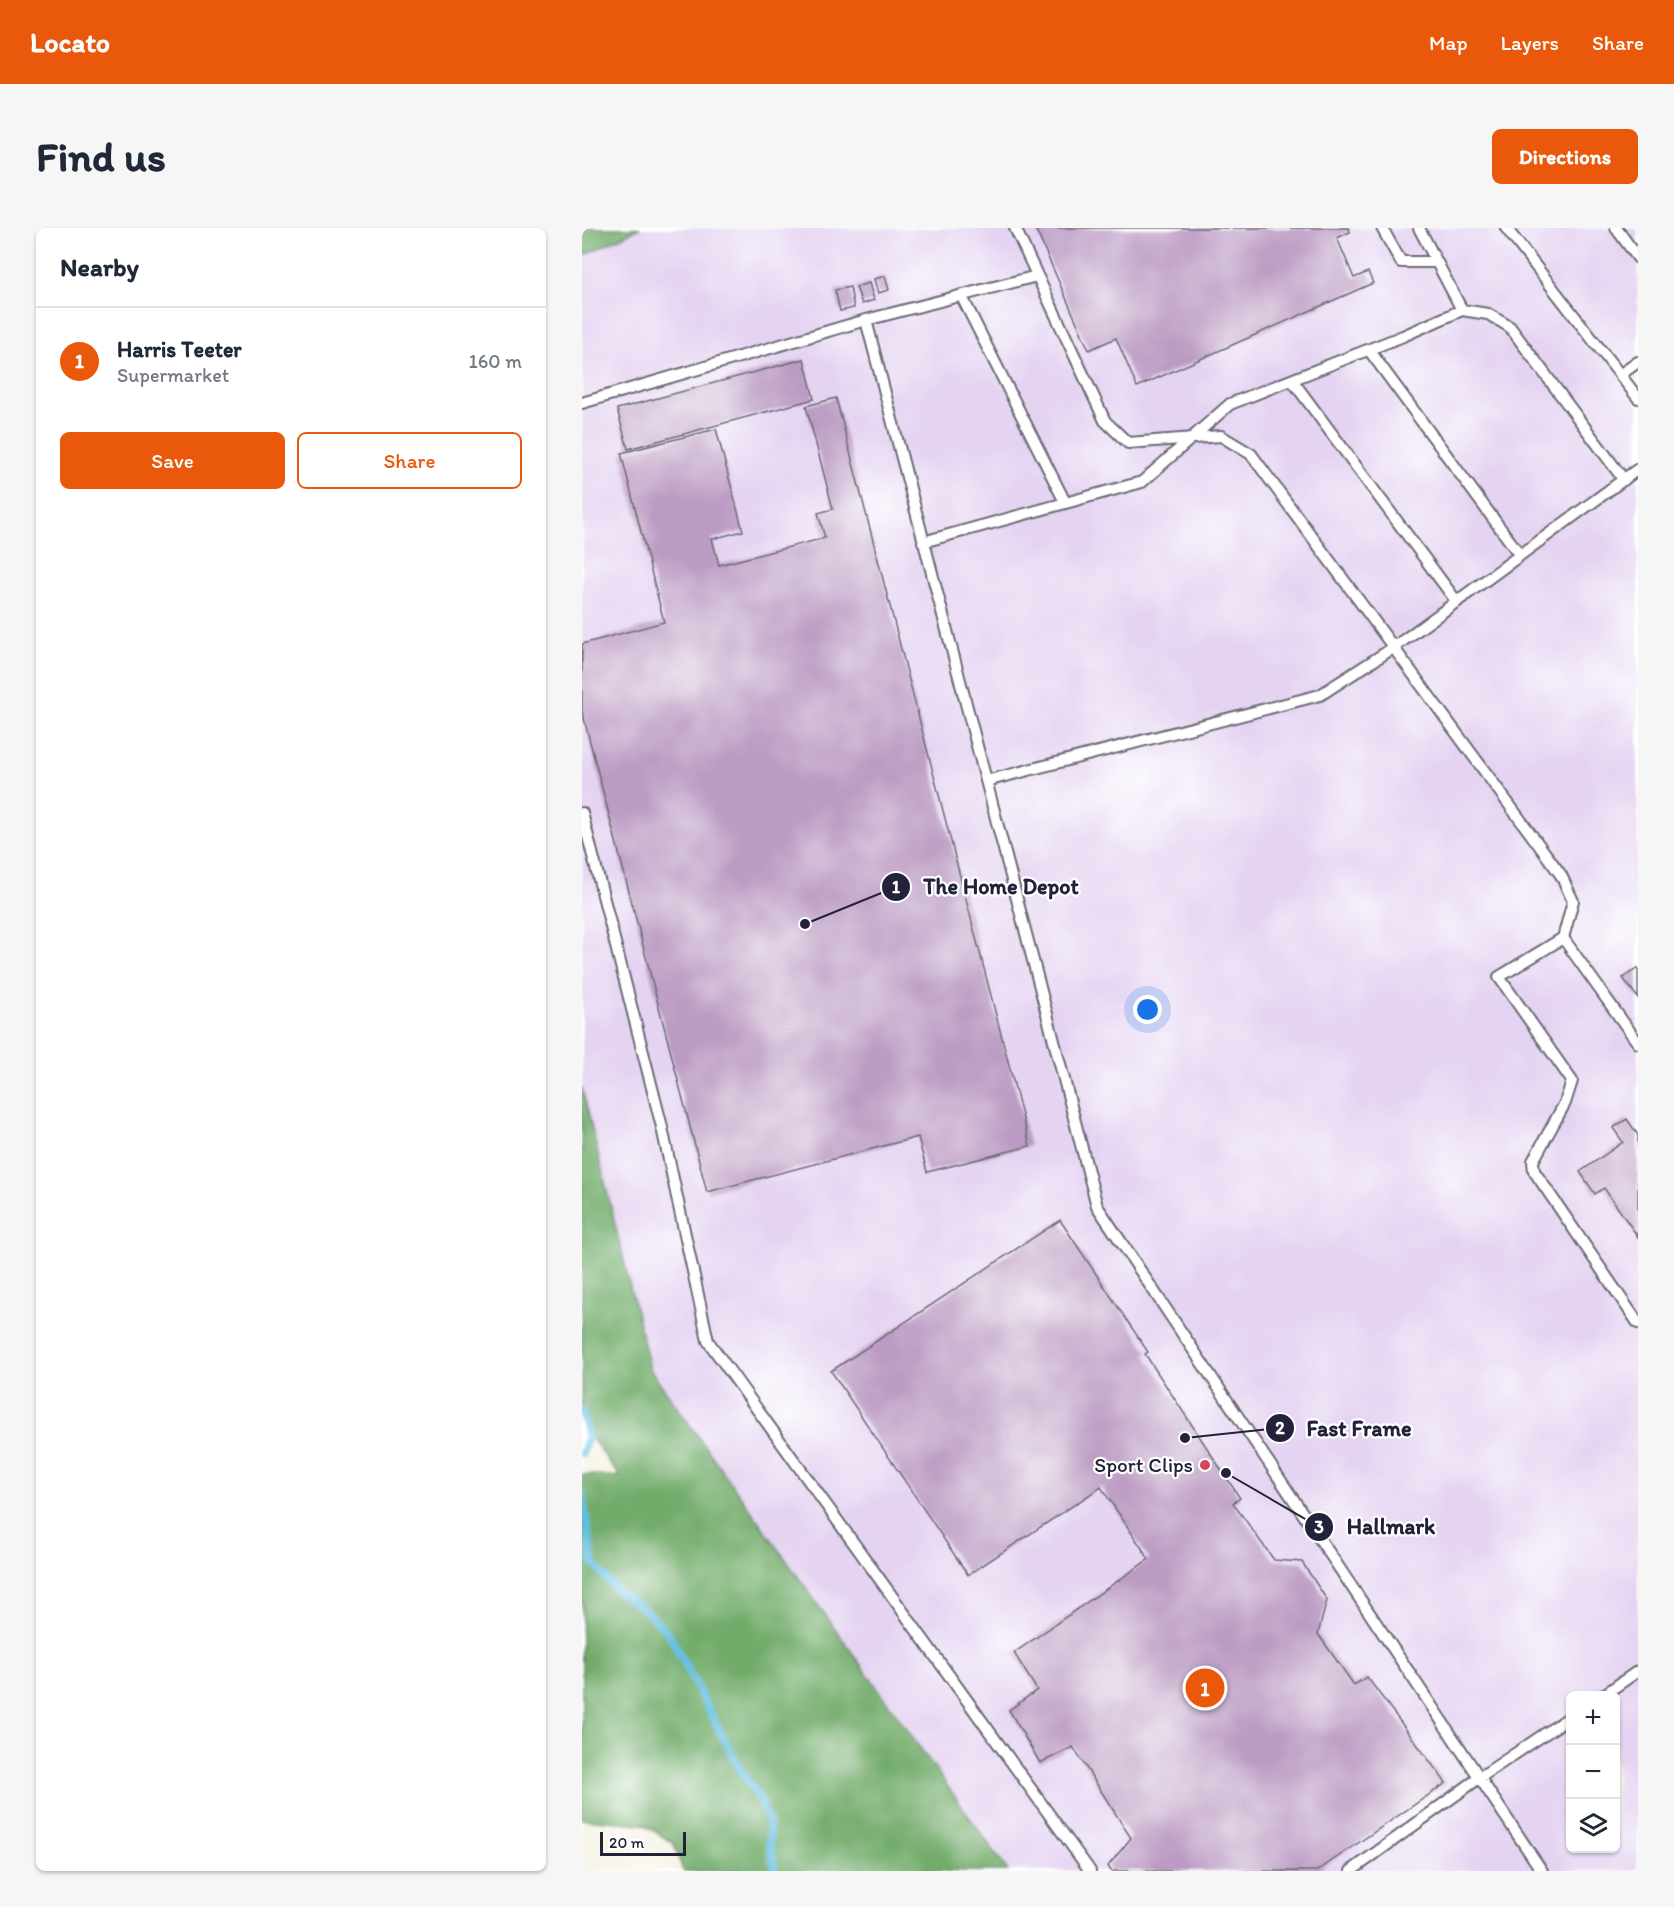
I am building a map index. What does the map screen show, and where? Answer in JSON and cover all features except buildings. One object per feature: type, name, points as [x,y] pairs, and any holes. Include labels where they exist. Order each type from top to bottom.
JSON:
[{"type":"lane","points":[[1015,228],[1105,421],[1128,443],[1221,436],[1251,454],[1561,875],[1573,901],[1563,938],[1499,977],[1572,1081],[1565,1103],[1533,1161],[1534,1170],[1638,1323]]},
{"type":"lane","points":[[1382,228],[1401,262],[1437,262]]},
{"type":"lane","points":[[1419,228],[1462,310]]},
{"type":"lane","points":[[1506,228],[1638,398]]},
{"type":"lane","points":[[1616,228],[1638,258]]},
{"type":"lane","points":[[582,403],[866,320],[1037,276]]},
{"type":"lane","points":[[961,295],[1065,502]]},
{"type":"lane","points":[[923,542],[1142,482],[1230,404],[1369,350],[1462,310],[1488,314],[1510,327],[1624,480]]},
{"type":"lane","points":[[866,320],[1097,1206],[1542,1871]]},
{"type":"lane","points":[[1369,350],[1520,555]]},
{"type":"lane","points":[[1621,374],[1638,362]]},
{"type":"lane","points":[[1292,380],[1457,602]]},
{"type":"lane","points":[[986,781],[1320,695],[1394,648],[1638,469]]},
{"type":"lane","points":[[582,813],[661,1123],[708,1341],[1090,1871]]},
{"type":"lane","points":[[1563,938],[1638,1042]]},
{"type":"lane","points":[[1608,1691],[1638,1671]]},
{"type":"lane","points":[[1351,1871],[1479,1778],[1566,1720]]},
{"type":"shaded area","points":[[640,228],[1638,228],[1638,1871],[1007,1871],[650,1369],[582,1087],[582,256]]},
{"type":"green space","points":[[582,228],[640,228],[582,256]]},
{"type":"green space","points":[[582,1087],[650,1369],[1008,1871],[683,1871],[673,1843],[643,1824],[582,1819],[582,1474],[620,1477],[582,1425]]},
{"type":"waterway","points":[[582,1411],[588,1437],[582,1453]]},
{"type":"waterway","points":[[582,1493],[593,1563],[615,1589],[650,1614],[669,1634],[738,1766],[760,1800],[769,1821],[770,1846],[775,1871]]},
{"type":"place","name":"The Home Depot","points":[[805,924]]},
{"type":"place","name":"Fast Frame","points":[[1185,1438]]},
{"type":"place","name":"Sport Clips","points":[[1205,1465]]},
{"type":"place","name":"Hallmark","points":[[1226,1473]]},
{"type":"place","name":"Harris Teeter","points":[[1205,1688]]}]
